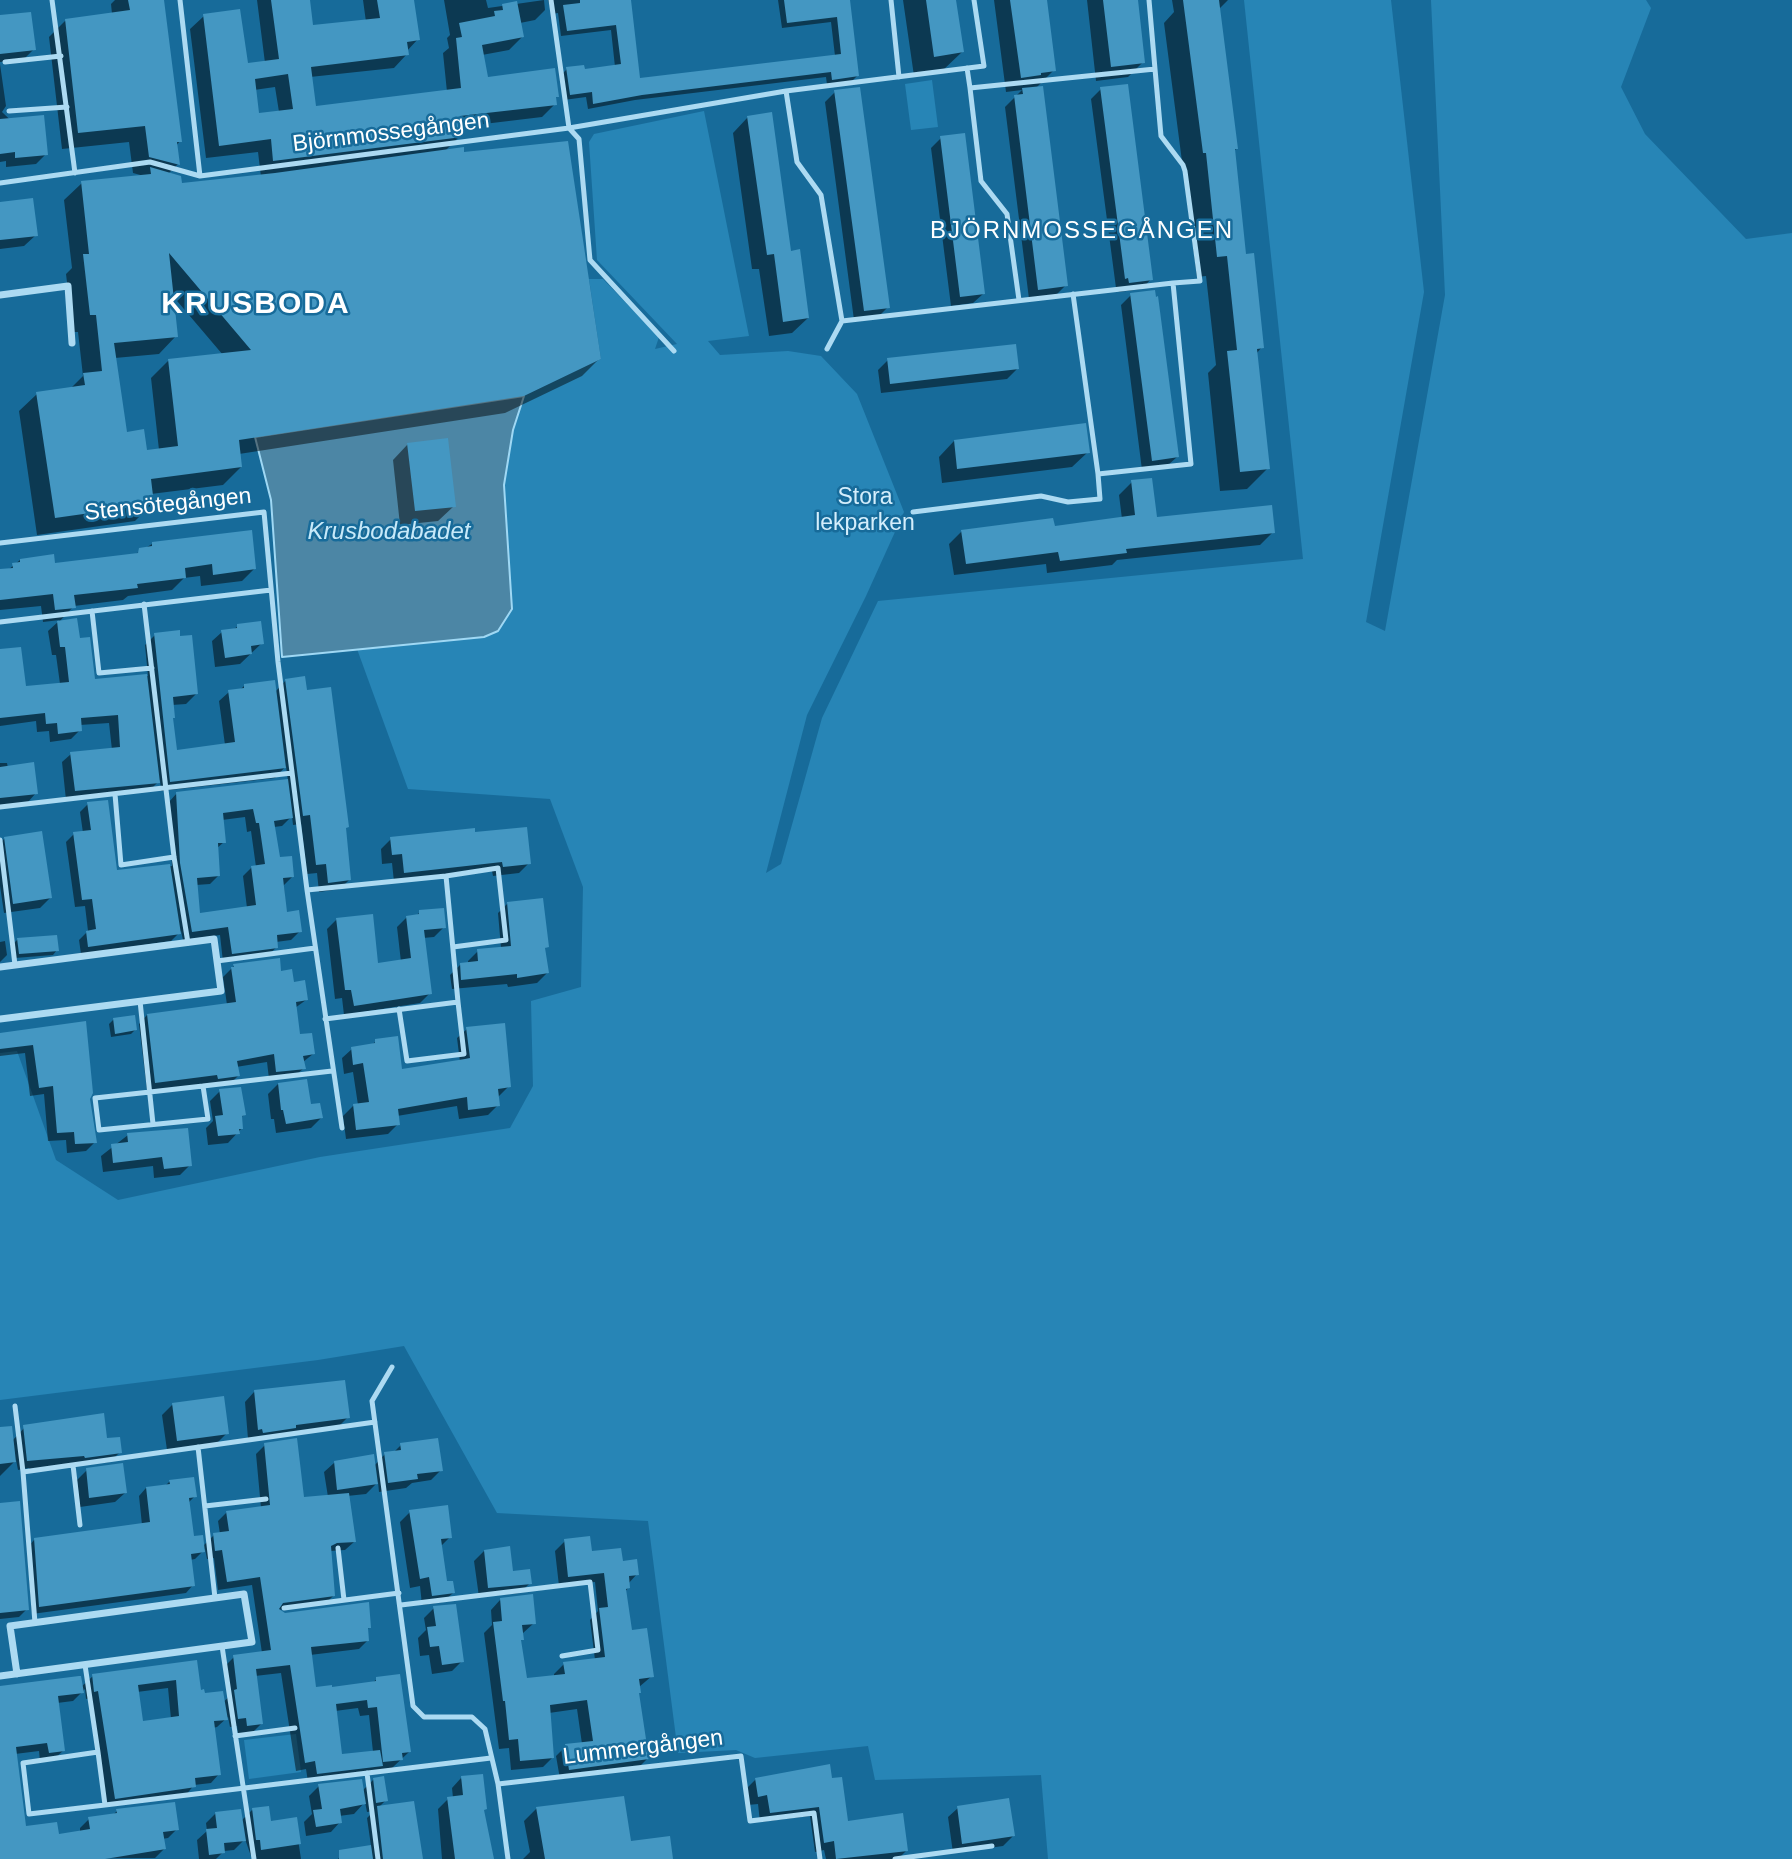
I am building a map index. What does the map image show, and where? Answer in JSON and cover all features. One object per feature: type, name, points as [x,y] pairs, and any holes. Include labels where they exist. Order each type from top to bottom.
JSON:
[{"type":"street","points":[[0,295],[68,286],[72,344]]},
{"type":"street","points":[[0,967],[214,939],[221,991],[0,1019]]},
{"type":"street","points":[[0,1676],[17,1674],[85,1665],[252,1642],[244,1594],[10,1626],[17,1674]]},
{"type":"lane","points":[[52,0],[75,173]]},
{"type":"lane","points":[[180,0],[200,176]]},
{"type":"lane","points":[[551,0],[569,128],[579,139],[590,260],[674,351]]},
{"type":"lane","points":[[891,0],[898,77]]},
{"type":"lane","points":[[974,0],[984,66],[967,68],[981,181],[1007,214],[1019,300]]},
{"type":"lane","points":[[842,321],[1200,281],[1185,171],[1161,136],[1149,0]]},
{"type":"lane","points":[[5,62],[61,56]]},
{"type":"lane","name":"Björnmossegången","points":[[0,183],[150,162],[200,176],[569,128],[786,91],[967,68]]},
{"type":"lane","points":[[970,88],[1155,69]]},
{"type":"lane","points":[[786,91],[797,162],[821,195],[842,321],[827,349]]},
{"type":"lane","points":[[9,111],[67,107]]},
{"type":"lane","points":[[1098,474],[1191,464],[1173,283]]},
{"type":"lane","points":[[913,512],[1041,496],[1068,502],[1100,499],[1073,294]]},
{"type":"lane","name":"Stensötegången","points":[[0,543],[264,512],[292,773],[342,1128]]},
{"type":"lane","points":[[0,622],[271,590]]},
{"type":"lane","points":[[144,604],[174,857],[188,943]]},
{"type":"lane","points":[[92,611],[99,673],[152,668]]},
{"type":"lane","points":[[0,807],[292,773]]},
{"type":"lane","points":[[114,794],[121,864],[174,857]]},
{"type":"lane","points":[[0,840],[2,880],[15,965]]},
{"type":"lane","points":[[307,890],[498,868],[506,940],[453,947]]},
{"type":"lane","points":[[399,1009],[407,1061],[464,1054],[446,876]]},
{"type":"lane","points":[[217,961],[315,948]]},
{"type":"lane","points":[[140,1001],[153,1124]]},
{"type":"lane","points":[[325,1019],[458,1002]]},
{"type":"lane","points":[[203,1086],[208,1118],[99,1130],[95,1098],[332,1071]]},
{"type":"lane","points":[[392,1367],[372,1401],[413,1706],[424,1717],[472,1717],[485,1729],[498,1784],[508,1859]]},
{"type":"lane","points":[[15,1406],[35,1623]]},
{"type":"lane","points":[[23,1472],[375,1422]]},
{"type":"lane","points":[[198,1447],[215,1598]]},
{"type":"lane","points":[[73,1465],[80,1525]]},
{"type":"lane","points":[[205,1506],[266,1499]]},
{"type":"lane","points":[[338,1548],[344,1600]]},
{"type":"lane","points":[[401,1605],[590,1582],[598,1650],[562,1656]]},
{"type":"lane","points":[[284,1608],[399,1593]]},
{"type":"lane","points":[[222,1646],[254,1859]]},
{"type":"lane","points":[[85,1665],[105,1805]]},
{"type":"lane","points":[[235,1736],[295,1728]]},
{"type":"lane","points":[[98,1752],[23,1763],[29,1814],[491,1758]]},
{"type":"lane","name":"Lummergången","points":[[498,1784],[741,1756],[750,1821],[814,1813],[820,1859]]},
{"type":"lane","points":[[368,1773],[378,1859]]},
{"type":"lane","points":[[894,1859],[992,1846]]},
{"type":"green space","name":"Stora lekparken","points":[[1244,0],[1391,0],[1424,292],[1366,622],[1385,631],[1445,295],[1431,0],[1646,0],[1651,8],[1621,87],[1645,134],[1746,239],[1792,233],[1792,1859],[1048,1859],[1041,1775],[875,1780],[868,1746],[755,1758],[736,1750],[678,1753],[648,1521],[497,1513],[404,1346],[318,1360],[0,1400],[0,1053],[17,1051],[56,1160],[118,1200],[320,1157],[510,1128],[533,1086],[531,1001],[581,987],[583,887],[550,799],[408,789],[357,649],[484,637],[512,609],[504,485],[513,430],[524,396],[601,359],[589,279],[603,279],[659,337],[655,349],[677,344],[597,260],[589,142],[594,134],[704,111],[749,336],[708,341],[720,355],[788,351],[821,356],[857,394],[904,512],[807,715],[766,873],[781,864],[822,718],[878,601],[1303,559]]},
{"type":"green space","points":[[932,80],[938,127],[911,130],[905,84]]},
{"type":"green space","points":[[296,1734],[301,1772],[249,1779],[244,1740]]},
{"type":"water","name":"Krusbodabadet","points":[[524,396],[513,430],[504,485],[512,609],[498,631],[484,637],[282,657],[271,500],[255,437]]},
{"type":"building","points":[[128,0],[164,0],[182,142],[177,142],[180,165],[149,157],[145,126],[78,133],[65,19],[130,10]]},
{"type":"building","points":[[271,0],[310,0],[313,25],[380,18],[377,0],[414,0],[420,40],[407,42],[409,55],[311,67],[316,106],[461,88],[456,38],[462,37],[459,23],[495,16],[494,11],[503,10],[502,4],[517,1],[524,37],[482,45],[488,77],[555,68],[559,97],[556,97],[557,105],[460,116],[462,137],[273,161],[271,139],[219,146],[203,14],[240,9],[248,63],[279,59]],"holes":[[[288,74],[293,109],[259,113],[255,79]]]},
{"type":"building","points":[[580,0],[631,0],[640,78],[841,54],[837,17],[787,23],[784,0],[850,0],[859,76],[832,80],[831,72],[642,95],[593,104],[592,92],[570,95],[566,67],[584,65],[585,69],[621,64],[616,25],[567,31],[563,5],[580,3]]},
{"type":"building","points":[[926,0],[956,0],[964,52],[934,57]]},
{"type":"building","points":[[1010,0],[1047,0],[1056,71],[1021,78]]},
{"type":"building","points":[[1103,0],[1138,0],[1145,63],[1111,67]]},
{"type":"building","points":[[1183,0],[1219,0],[1238,149],[1235,149],[1246,254],[1254,253],[1264,348],[1257,349],[1270,469],[1240,472],[1227,351],[1237,350],[1227,256],[1217,257],[1206,153],[1203,153]]},
{"type":"building","points":[[31,12],[36,50],[0,54],[0,15]]},
{"type":"building","points":[[1128,84],[1153,280],[1129,283],[1128,278],[1125,279],[1100,87]]},
{"type":"building","points":[[1043,86],[1068,286],[1038,290],[1014,95],[1023,94],[1022,88]]},
{"type":"building","points":[[860,87],[890,308],[864,311],[834,90]]},
{"type":"building","points":[[772,112],[791,251],[800,249],[809,318],[783,322],[774,254],[767,255],[747,116]]},
{"type":"building","points":[[44,115],[48,155],[15,158],[15,152],[0,154],[0,119]]},
{"type":"building","points":[[965,133],[985,294],[960,297],[940,136]]},
{"type":"building","points":[[568,141],[601,359],[524,396],[239,440],[242,467],[151,479],[154,504],[55,518],[36,392],[85,385],[83,373],[102,371],[96,315],[90,315],[83,254],[89,254],[81,181],[151,174],[150,167],[181,176],[182,183],[464,147],[464,152]],"holes":[[[169,253],[251,350],[168,359],[178,446],[147,450],[144,429],[127,432],[114,343],[178,337]]]},
{"type":"building","points":[[33,198],[38,236],[0,240],[0,202]]},
{"type":"building","points":[[1155,290],[1156,297],[1158,296],[1179,457],[1152,461],[1130,293]]},
{"type":"building","points":[[1016,344],[1019,369],[890,384],[887,358]]},
{"type":"building","points":[[1086,423],[1090,453],[957,469],[954,440]]},
{"type":"building","points":[[448,438],[456,507],[415,511],[407,443]]},
{"type":"building","points":[[1152,478],[1157,517],[1272,505],[1275,533],[1126,549],[1127,553],[1060,561],[1058,552],[966,564],[961,530],[1053,518],[1055,526],[1135,515],[1131,480]]},
{"type":"building","points":[[252,530],[256,569],[213,575],[212,564],[185,568],[186,578],[137,584],[138,588],[74,595],[76,608],[55,610],[53,594],[0,600],[0,569],[13,568],[12,563],[20,562],[20,559],[54,554],[55,563],[138,553],[139,548],[152,546],[152,542]]},
{"type":"building","points":[[77,618],[80,638],[90,637],[95,679],[147,674],[160,783],[75,791],[70,752],[120,747],[118,715],[81,718],[82,731],[58,734],[57,723],[46,724],[45,713],[0,718],[0,649],[21,647],[26,686],[69,682],[65,647],[60,647],[57,621]]},
{"type":"building","points":[[261,621],[264,644],[251,646],[252,654],[225,658],[221,630],[237,628],[237,624]]},
{"type":"building","points":[[180,630],[180,636],[192,635],[198,694],[173,697],[177,750],[235,742],[228,690],[244,688],[244,684],[275,680],[286,768],[170,782],[154,633]]},
{"type":"building","points":[[305,676],[307,690],[331,687],[349,827],[346,828],[351,880],[328,883],[326,864],[316,865],[310,815],[303,816],[285,679]]},
{"type":"building","points":[[34,762],[38,794],[0,798],[0,767]]},
{"type":"building","points":[[288,779],[293,818],[274,821],[280,857],[292,856],[294,877],[283,878],[287,912],[299,910],[302,932],[277,935],[278,948],[232,954],[228,927],[192,932],[180,863],[176,792]],"holes":[[[253,809],[256,823],[259,823],[265,864],[251,866],[256,905],[200,913],[197,878],[220,876],[218,843],[226,843],[223,813]]]},
{"type":"building","points":[[108,800],[117,870],[170,864],[181,934],[88,947],[86,931],[96,929],[92,899],[82,900],[73,832],[91,830],[87,802]]},
{"type":"building","points":[[527,827],[531,864],[503,867],[502,862],[404,873],[402,854],[392,855],[390,837],[475,828],[475,832]]},
{"type":"building","points":[[42,831],[52,898],[13,904],[4,837]]},
{"type":"building","points":[[543,898],[549,973],[517,978],[517,974],[461,980],[460,963],[478,961],[477,949],[511,946],[507,902]]},
{"type":"building","points":[[444,908],[446,928],[424,930],[432,994],[354,1006],[351,990],[345,990],[336,918],[373,914],[378,963],[411,958],[406,916],[419,914],[419,910]]},
{"type":"building","points":[[57,935],[59,951],[19,954],[17,938]]},
{"type":"building","points":[[280,958],[281,971],[292,969],[294,982],[305,980],[308,1000],[296,1002],[300,1034],[312,1033],[315,1054],[303,1056],[306,1069],[276,1072],[274,1054],[237,1061],[240,1076],[218,1079],[217,1075],[155,1083],[147,1014],[236,1002],[231,967],[234,967],[233,964]]},
{"type":"building","points":[[135,1015],[137,1030],[115,1034],[113,1018]]},
{"type":"building","points":[[86,1021],[93,1093],[90,1099],[97,1143],[75,1144],[74,1132],[57,1133],[53,1086],[39,1088],[33,1045],[0,1049],[0,1033]]},
{"type":"building","points":[[505,1023],[511,1087],[498,1089],[500,1106],[468,1110],[467,1097],[398,1109],[400,1125],[356,1130],[353,1104],[369,1102],[363,1063],[353,1065],[351,1047],[375,1043],[375,1039],[398,1036],[402,1069],[470,1058],[466,1027]]},
{"type":"building","points":[[307,1079],[311,1104],[320,1103],[323,1118],[286,1124],[281,1110],[278,1083]]},
{"type":"building","points":[[241,1087],[246,1115],[242,1116],[243,1129],[239,1129],[240,1134],[218,1136],[215,1116],[223,1115],[219,1089]]},
{"type":"building","points":[[188,1128],[192,1166],[164,1169],[162,1157],[113,1163],[111,1144],[128,1142],[127,1133]]},
{"type":"building","points":[[345,1380],[350,1418],[296,1425],[296,1428],[263,1433],[262,1429],[258,1430],[254,1390]]},
{"type":"building","points":[[224,1396],[229,1434],[177,1441],[172,1403]]},
{"type":"building","points":[[104,1413],[107,1438],[120,1437],[122,1453],[27,1461],[23,1425]]},
{"type":"building","points":[[12,1426],[16,1462],[0,1464],[0,1427]]},
{"type":"building","points":[[297,1438],[304,1497],[349,1493],[356,1542],[331,1546],[335,1596],[283,1603],[279,1609],[285,1613],[369,1602],[369,1641],[311,1647],[316,1687],[376,1681],[376,1677],[400,1674],[411,1752],[402,1753],[403,1760],[383,1762],[377,1707],[368,1708],[367,1700],[336,1704],[342,1754],[380,1750],[383,1766],[317,1774],[315,1761],[305,1763],[290,1665],[256,1669],[263,1724],[247,1726],[246,1718],[238,1719],[233,1655],[271,1650],[260,1577],[227,1582],[222,1550],[215,1551],[213,1533],[229,1531],[226,1511],[270,1505],[264,1443]]},
{"type":"building","points":[[438,1438],[443,1471],[417,1474],[418,1479],[388,1483],[384,1452],[401,1450],[400,1443]]},
{"type":"building","points":[[374,1454],[378,1484],[337,1490],[334,1461]]},
{"type":"building","points":[[123,1463],[127,1493],[89,1498],[86,1468]]},
{"type":"building","points":[[194,1477],[197,1497],[189,1498],[194,1536],[203,1535],[205,1552],[191,1554],[195,1586],[39,1607],[34,1538],[150,1522],[146,1487],[170,1484],[169,1480]]},
{"type":"building","points":[[20,1501],[29,1610],[0,1613],[0,1503]]},
{"type":"building","points":[[448,1505],[452,1538],[441,1539],[447,1581],[453,1581],[455,1593],[432,1596],[429,1577],[420,1579],[409,1510]]},
{"type":"building","points":[[590,1536],[592,1551],[621,1548],[623,1561],[637,1559],[639,1575],[629,1576],[630,1588],[626,1589],[632,1630],[647,1628],[654,1677],[639,1679],[649,1759],[569,1770],[565,1744],[593,1741],[587,1700],[550,1705],[554,1758],[520,1761],[518,1739],[509,1740],[493,1622],[502,1621],[500,1598],[533,1594],[536,1624],[522,1625],[524,1640],[521,1640],[527,1678],[565,1674],[563,1662],[605,1657],[599,1608],[608,1607],[604,1573],[568,1577],[564,1539]]},
{"type":"building","points":[[510,1546],[513,1571],[530,1569],[532,1584],[488,1588],[484,1550]]},
{"type":"building","points":[[456,1604],[464,1662],[442,1665],[439,1646],[430,1647],[427,1627],[436,1626],[433,1606]]},
{"type":"building","points":[[197,1660],[201,1690],[204,1689],[205,1693],[223,1691],[228,1720],[214,1721],[221,1775],[195,1778],[196,1787],[115,1799],[98,1691],[94,1692],[92,1674]],"holes":[[[176,1680],[179,1716],[143,1721],[138,1685]]]},
{"type":"building","points":[[81,1676],[84,1693],[58,1696],[65,1751],[49,1753],[47,1743],[16,1747],[26,1826],[57,1822],[59,1834],[90,1829],[88,1817],[117,1813],[116,1809],[175,1802],[179,1830],[163,1832],[166,1849],[105,1859],[0,1859],[0,1686]]},
{"type":"building","points":[[830,1764],[832,1778],[842,1777],[848,1821],[903,1813],[908,1851],[836,1859],[834,1841],[824,1843],[819,1807],[770,1813],[767,1795],[758,1797],[755,1778]]},
{"type":"building","points":[[483,1774],[487,1809],[484,1810],[494,1859],[455,1859],[447,1797],[463,1795],[461,1776]]},
{"type":"building","points":[[384,1776],[388,1801],[376,1803],[373,1778]]},
{"type":"building","points":[[362,1779],[366,1804],[340,1809],[342,1823],[316,1827],[313,1810],[322,1809],[318,1784]]},
{"type":"building","points":[[624,1796],[631,1841],[670,1836],[673,1859],[545,1859],[536,1807]]},
{"type":"building","points":[[1009,1798],[1015,1836],[962,1844],[957,1806]]},
{"type":"building","points":[[414,1801],[423,1859],[383,1859],[377,1806]]},
{"type":"building","points":[[269,1806],[271,1821],[297,1817],[301,1844],[261,1850],[260,1840],[256,1840],[252,1808]]},
{"type":"building","points":[[241,1809],[246,1841],[224,1843],[225,1853],[209,1855],[206,1829],[217,1828],[215,1812]]},
{"type":"building","points":[[371,1845],[373,1859],[339,1859],[339,1850]]},
{"type":"district","name":"BJÖRNMOSSEGÅNGEN","points":[[1082,231]]},
{"type":"district","name":"KRUSBODA","points":[[256,305]]}]
